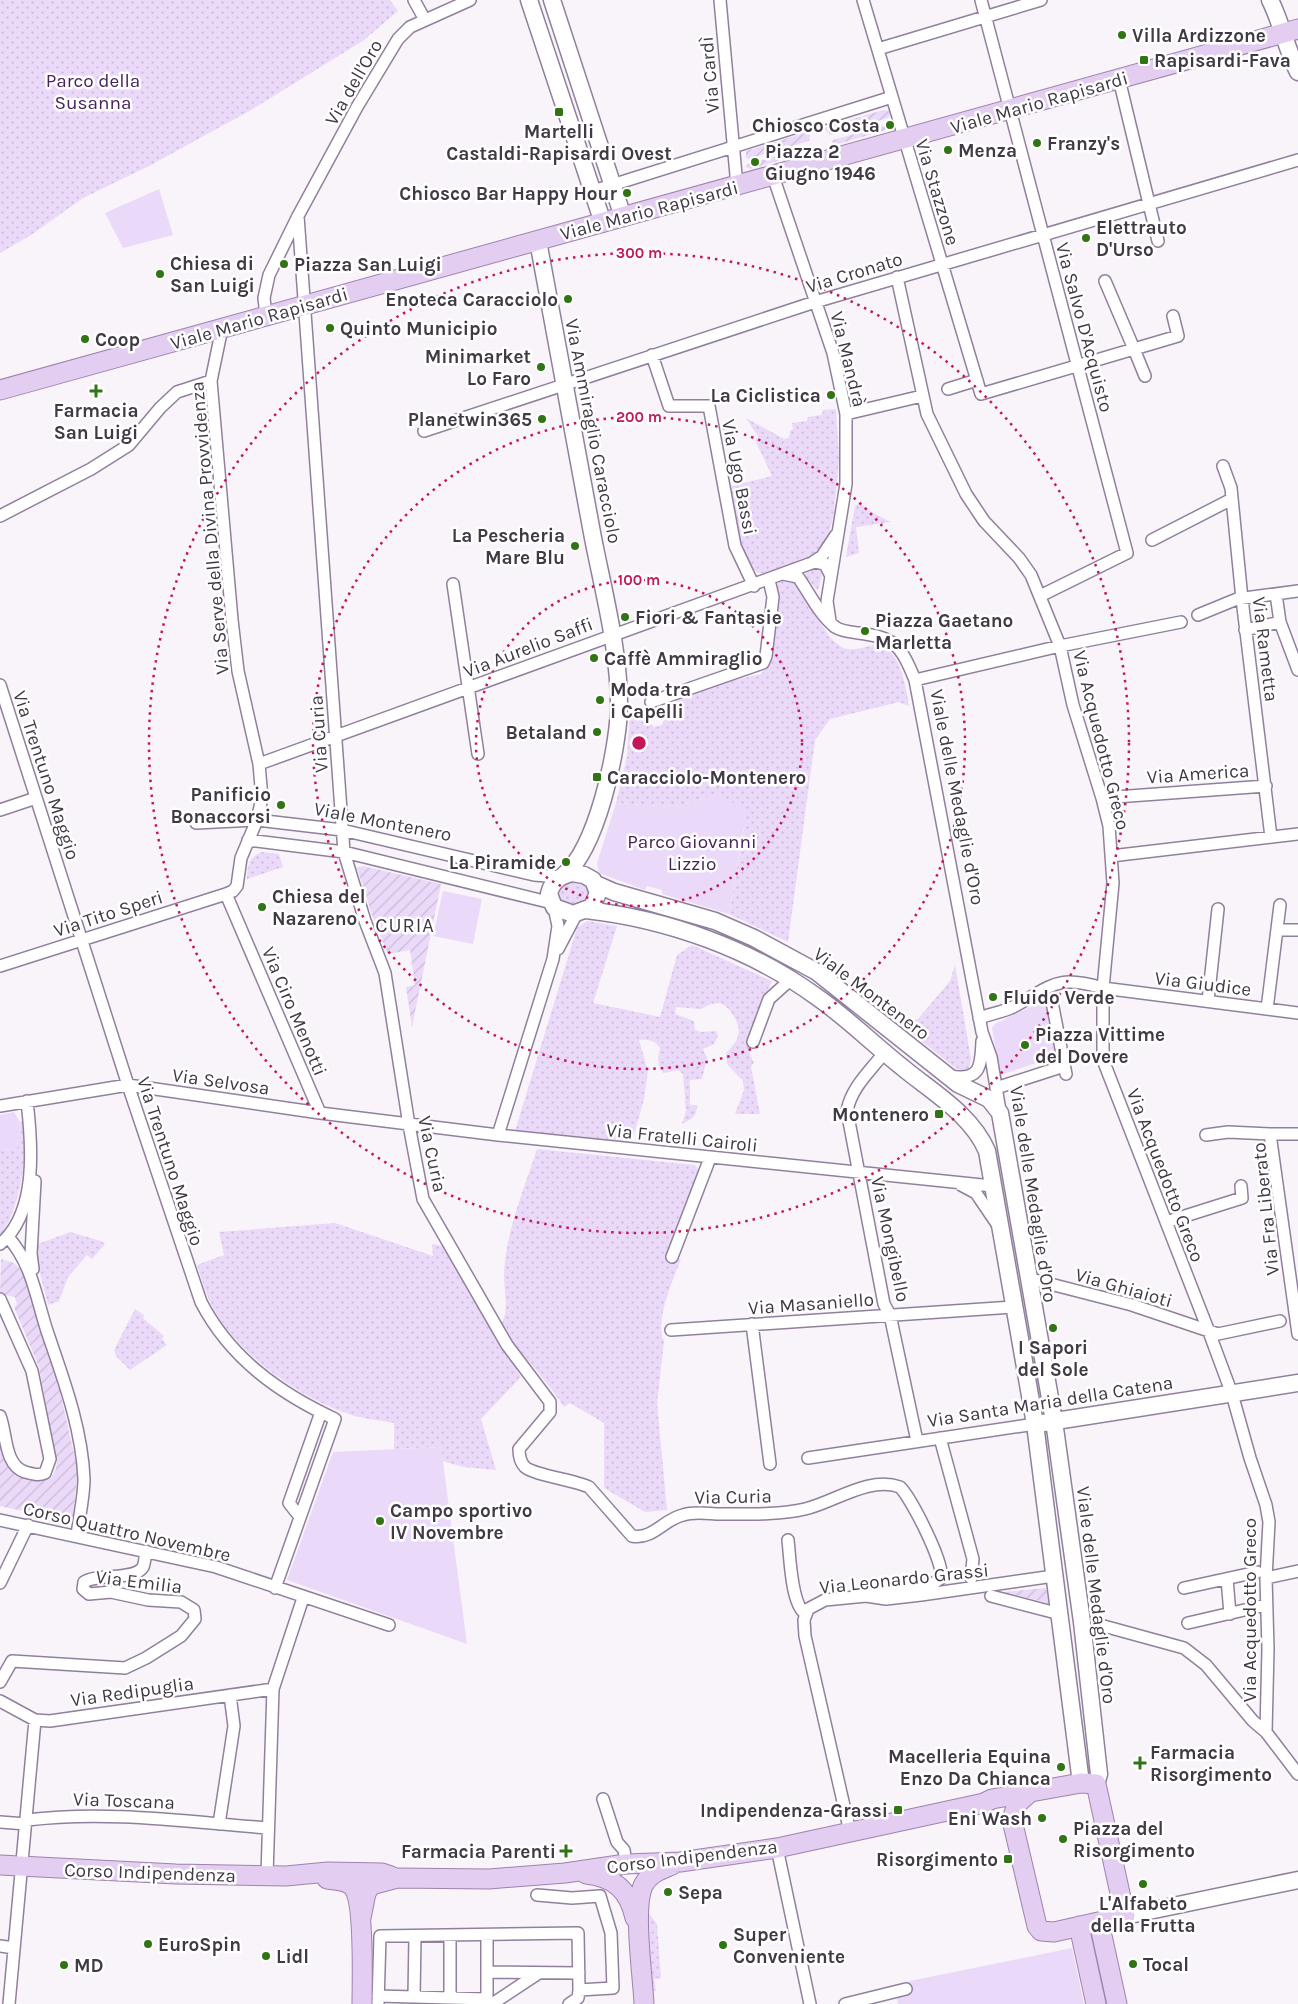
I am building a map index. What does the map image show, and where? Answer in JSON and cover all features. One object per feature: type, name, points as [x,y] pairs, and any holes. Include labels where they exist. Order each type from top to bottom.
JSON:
[{"type":"main road","points":[[530,0],[603,223]]},
{"type":"main road","points":[[552,0],[623,217]]},
{"type":"main road","points":[[1270,0],[1282,24],[1291,31],[1287,49],[1298,72]]},
{"type":"main road","name":"Viale Mario Rapisardi","points":[[0,390],[1291,31]]},
{"type":"main road","name":"Via Ammiraglio Caracciolo","points":[[538,240],[611,635],[618,710],[608,780],[592,834],[581,857],[562,876]]},
{"type":"main road","name":"Via Ammiraglio Caracciolo","points":[[592,834],[589,858],[594,882]]},
{"type":"main road","points":[[578,874],[594,882],[598,894],[595,902],[581,912],[568,913],[553,905],[549,894],[550,889],[562,876],[578,874]]},
{"type":"main road","name":"Viale Montenero","points":[[594,882],[614,892],[715,920],[754,938],[823,977],[947,1076],[958,1084],[988,1099],[1000,1113]]},
{"type":"main road","name":"Viale Montenero","points":[[581,912],[662,925],[709,940],[748,956],[790,980],[837,1012],[884,1053],[959,1113],[979,1136]]},
{"type":"main road","points":[[959,1113],[989,1128],[995,1125],[1000,1113]]},
{"type":"main road","name":"Viale delle Medaglie d'Oro","points":[[979,1136],[987,1151],[1035,1424],[1055,1584],[1085,1778],[1099,1774],[1077,1588],[1054,1421],[1027,1278],[1000,1113]]},
{"type":"main road","name":"Via Santa Maria della Catena","points":[[1035,1424],[1298,1383]]},
{"type":"main road","points":[[1085,1778],[1132,1914]]},
{"type":"main road","name":"Corso Indipendenza","points":[[397,1878],[490,1878],[565,1873],[626,1864],[680,1862],[776,1848],[984,1803],[992,1799],[1028,1794],[1085,1778]]},
{"type":"main road","points":[[1028,1794],[1016,1804],[1012,1820],[1037,1926],[1047,1933],[1298,1880]]},
{"type":"main road","points":[[984,1803],[998,1807],[1012,1820]]},
{"type":"main road","points":[[644,2004],[639,1900],[644,1882],[652,1874],[680,1862]]},
{"type":"main road","name":"Corso Indipendenza","points":[[0,1865],[22,1868],[301,1875]]},
{"type":"main road","points":[[301,1875],[328,1872],[382,1873],[397,1878]]},
{"type":"main road","points":[[565,1873],[604,1877],[617,1884],[630,1900],[640,1941]]},
{"type":"main road","points":[[301,1875],[348,1883],[357,1893],[373,2001]]},
{"type":"main road","points":[[361,1918],[366,1893],[371,1885],[397,1878]]},
{"type":"main road","points":[[1099,1922],[1117,2004]]},
{"type":"main road","points":[[1079,1926],[1096,2004]]},
{"type":"street","points":[[414,0],[425,20]]},
{"type":"street","name":"Via dell'Oro","points":[[266,315],[265,288],[298,216],[357,107],[398,39],[410,27],[470,0]]},
{"type":"street","name":"Via Cardì","points":[[720,0],[737,186]]},
{"type":"street","name":"Via Stazzone","points":[[863,0],[981,394],[1078,366]]},
{"type":"street","name":"Via Salvo D'Acquisto","points":[[981,0],[1127,553],[1040,596]]},
{"type":"street","points":[[878,49],[1041,0]]},
{"type":"street","points":[[1119,79],[1158,241]]},
{"type":"street","points":[[593,191],[892,97]]},
{"type":"street","name":"Via Cronato","points":[[424,431],[564,383],[941,263],[1298,160]]},
{"type":"street","name":"Via Mandrà","points":[[773,176],[833,353],[846,414],[846,484],[840,528],[830,574]]},
{"type":"street","name":"Via Curia","points":[[298,216],[344,852],[365,921],[385,973],[408,1125],[423,1199],[507,1345],[550,1402],[550,1412],[519,1448],[523,1466],[529,1470],[579,1482],[589,1487],[632,1536],[639,1537],[648,1535],[684,1514],[803,1510],[863,1488],[895,1486],[904,1491],[918,1515],[942,1571],[941,1578],[935,1584],[886,1590],[866,1596]]},
{"type":"street","points":[[282,251],[291,250],[300,256]]},
{"type":"street","name":"Via Acquedotto Greco","points":[[897,277],[922,396],[934,430],[966,494],[984,521],[1019,558],[1031,575],[1060,646],[1073,705],[1102,798],[1109,826],[1113,882],[1103,988],[1103,1060],[1232,1394],[1250,1458],[1266,1505],[1269,1522],[1261,1575],[1266,1605],[1268,1649],[1266,1732]]},
{"type":"street","points":[[1105,281],[1145,376]]},
{"type":"street","points":[[1078,366],[1178,336],[1172,316]]},
{"type":"street","name":"Via Serve della Divina Provvidenza","points":[[222,328],[211,381],[238,671],[259,764],[262,798],[257,820],[241,858],[237,886],[234,891],[226,894]]},
{"type":"street","name":"Via Ugo Bassi","points":[[652,355],[669,406],[709,406],[735,546],[754,586]]},
{"type":"street","points":[[948,389],[977,380]]},
{"type":"street","points":[[0,516],[90,469],[129,445],[160,408],[177,392],[211,381]]},
{"type":"street","points":[[846,414],[922,396]]},
{"type":"street","name":"Via Rametta","points":[[1223,466],[1231,488],[1245,630],[1272,837]]},
{"type":"street","points":[[1152,540],[1232,499]]},
{"type":"street","name":"Via Aurelio Saffi","points":[[259,764],[611,635],[754,586],[809,564],[828,550],[840,528]]},
{"type":"street","points":[[809,564],[815,562],[825,564],[830,574],[827,601],[830,622]]},
{"type":"street","points":[[783,574],[798,577],[830,622]]},
{"type":"street","points":[[651,702],[763,662],[766,656],[773,597],[768,580]]},
{"type":"street","points":[[453,584],[478,754]]},
{"type":"street","points":[[1198,615],[1242,599],[1298,591]]},
{"type":"street","points":[[1276,594],[1280,622],[1298,670]]},
{"type":"street","name":"Viale delle Medaglie d'Oro","points":[[830,622],[839,629],[881,636],[892,642],[903,656],[915,680],[979,1018],[991,1057],[1000,1113]]},
{"type":"street","points":[[915,680],[1060,646],[1181,622]]},
{"type":"street","points":[[1245,630],[1280,622]]},
{"type":"street","name":"Via Trentuno Maggio","points":[[0,685],[128,1085],[190,1272],[209,1317],[241,1358],[264,1379],[295,1400],[320,1412],[289,1503],[300,1518],[274,1588]]},
{"type":"street","name":"Via America","points":[[1102,798],[1266,786]]},
{"type":"street","points":[[0,810],[36,798]]},
{"type":"street","name":"Viale Montenero","points":[[196,823],[257,820],[342,830],[534,875],[562,876]]},
{"type":"street","points":[[1111,856],[1298,834]]},
{"type":"street","name":"Viale Montenero","points":[[248,840],[344,852],[553,905]]},
{"type":"street","name":"Via Tito Speri","points":[[0,966],[226,894]]},
{"type":"street","name":"Via Ciro Menotti","points":[[226,894],[320,1113]]},
{"type":"street","points":[[498,1136],[553,960],[558,926],[553,905]]},
{"type":"street","points":[[1267,1009],[1280,905]]},
{"type":"street","points":[[1208,1001],[1218,909]]},
{"type":"street","points":[[553,960],[581,912]]},
{"type":"street","points":[[1277,930],[1298,930]]},
{"type":"street","points":[[753,1042],[769,999],[774,992],[790,980]]},
{"type":"street","name":"Via Giudice","points":[[979,1018],[1011,1008],[1031,995],[1063,982],[1080,981],[1103,988],[1298,1013]]},
{"type":"street","points":[[996,1088],[1062,1071],[1052,1002]]},
{"type":"street","points":[[947,1076],[966,1078],[978,1071],[982,1059],[982,1032]]},
{"type":"street","name":"Via Mongibello","points":[[884,1053],[849,1100],[847,1111],[884,1304],[890,1315],[917,1441]]},
{"type":"street","name":"Via Selvosa","points":[[0,1106],[128,1085],[408,1125]]},
{"type":"street","points":[[27,1101],[35,1169],[31,1254],[35,1283],[47,1329],[60,1366],[82,1453],[84,1480],[77,1536]]},
{"type":"street","name":"Via Fratelli Cairoli","points":[[408,1125],[498,1136],[992,1186]]},
{"type":"street","points":[[1206,1135],[1228,1132],[1270,1134]]},
{"type":"street","name":"Via Fra Liberato","points":[[1298,1134],[1270,1134],[1298,1334]]},
{"type":"street","points":[[32,1151],[28,1186],[17,1222],[4,1240],[22,1255],[35,1283]]},
{"type":"street","points":[[672,1257],[710,1158]]},
{"type":"street","points":[[952,1182],[976,1193],[1000,1230]]},
{"type":"street","points":[[1166,1222],[1242,1198],[1241,1186]]},
{"type":"street","name":"Via Ghiaioti","points":[[1027,1278],[1132,1305],[1209,1332]]},
{"type":"street","points":[[0,1299],[32,1371],[50,1459],[45,1473],[35,1475],[20,1470],[13,1464],[0,1416]]},
{"type":"street","name":"Via Masaniello","points":[[671,1330],[1013,1307]]},
{"type":"street","points":[[1209,1332],[1218,1334],[1280,1321]]},
{"type":"street","points":[[752,1324],[770,1464]]},
{"type":"street","name":"Via Santa Maria della Catena","points":[[808,1458],[1035,1424]]},
{"type":"street","points":[[940,1438],[973,1559],[971,1578]]},
{"type":"street","name":"Corso Quattro Novembre","points":[[0,1520],[216,1567],[302,1598],[389,1625]]},
{"type":"street","points":[[0,1583],[28,1526]]},
{"type":"street","points":[[788,1540],[794,1587],[799,1606],[805,1613]]},
{"type":"street","name":"Via Emilia","points":[[0,1682],[12,1661],[124,1668],[146,1658],[186,1631],[194,1619],[194,1610],[187,1604],[148,1600],[111,1592],[89,1594],[83,1589],[84,1582],[92,1578],[118,1576],[140,1570],[143,1567],[146,1551]]},
{"type":"street","points":[[1184,1588],[1227,1579],[1298,1571]]},
{"type":"street","points":[[1227,1579],[1230,1614]]},
{"type":"street","name":"Via Leonardo Grassi","points":[[850,1832],[805,1636],[805,1613],[818,1602],[866,1596],[886,1599],[1055,1584],[1077,1588]]},
{"type":"street","points":[[992,1596],[1060,1614]]},
{"type":"street","points":[[267,1875],[273,1689],[302,1598]]},
{"type":"street","points":[[1188,1623],[1266,1605]]},
{"type":"street","points":[[1100,1626],[1184,1648],[1191,1652],[1206,1665],[1253,1721],[1266,1732],[1298,1774]]},
{"type":"street","name":"Via Redipuglia","points":[[0,1701],[35,1720],[50,1721],[273,1689]]},
{"type":"street","points":[[219,1824],[234,1726],[230,1695]]},
{"type":"street","points":[[8,2004],[35,1720]]},
{"type":"street","points":[[603,1799],[617,1842],[624,1850],[626,1864]]},
{"type":"street","name":"Via Toscana","points":[[0,1822],[26,1822],[67,1815],[182,1820],[268,1828]]},
{"type":"street","points":[[776,1848],[810,2004]]},
{"type":"street","points":[[537,1895],[572,1898],[600,1896],[611,1933],[613,1988],[579,1990]]},
{"type":"street","points":[[539,1973],[488,2002],[414,1997],[373,2001],[380,1936],[578,1933],[578,1998],[569,2004]]},
{"type":"street","points":[[450,1935],[450,1998]]},
{"type":"street","points":[[488,1935],[488,2002]]},
{"type":"street","points":[[414,1997],[415,1936]]},
{"type":"street","points":[[0,1946],[14,1948]]},
{"type":"street","points":[[487,1972],[579,1974]]},
{"type":"street","points":[[845,2004],[906,1989]]},
{"type":"green space","name":"Parco della Susanna","points":[[0,0],[390,0],[398,11],[364,40],[251,110],[149,166],[83,198],[31,235],[0,253]]},
{"type":"green space","points":[[883,110],[889,111],[890,115],[888,118],[831,135],[823,128]]},
{"type":"green space","points":[[885,125],[886,130],[831,146],[833,140]]},
{"type":"green space","points":[[811,131],[809,141],[746,158],[746,151]]},
{"type":"green space","points":[[810,146],[815,150],[751,169],[746,167],[748,164]]},
{"type":"green space","points":[[159,189],[173,235],[123,248],[105,213]]},
{"type":"green space","points":[[836,409],[839,460],[834,511],[828,539],[812,555],[769,574],[758,573],[751,568],[739,548],[730,494],[731,486],[772,476],[755,440],[759,438],[746,418],[784,439],[789,438],[790,431],[793,429],[792,423],[807,421],[808,417],[822,415],[823,410]]},
{"type":"green space","points":[[860,503],[873,513],[891,522],[856,527],[859,553],[846,557],[855,506]]},
{"type":"green space","points":[[820,567],[823,570],[818,591],[805,576],[806,573]]},
{"type":"green space","points":[[787,579],[796,584],[804,593],[823,626],[837,644],[851,649],[882,644],[888,649],[894,656],[901,672],[909,706],[899,702],[830,719],[815,740],[788,942],[729,914],[744,830],[716,795],[675,807],[616,803],[627,757],[630,713],[640,707],[642,713],[654,727],[662,725],[671,705],[682,698],[722,683],[761,674],[770,665],[776,584]]},
{"type":"green space","name":"Parco Giovanni Lizzio","points":[[716,795],[747,809],[729,914],[662,894],[662,890],[647,886],[645,890],[599,873],[597,863],[616,803],[675,807]]},
{"type":"green space","points":[[262,852],[279,854],[283,867],[247,879],[250,862],[254,856]]},
{"type":"green space","points":[[363,866],[441,884],[412,1027],[406,987],[415,985],[410,950],[388,954],[372,915],[357,868]]},
{"type":"green space","points":[[582,880],[593,893],[582,907],[561,906],[555,890],[563,881]]},
{"type":"green space","points":[[443,891],[482,899],[473,944],[433,936]]},
{"type":"green space","points":[[587,921],[617,926],[593,1003],[660,1017],[677,955],[692,945],[772,981],[754,1022],[749,1045],[750,1054],[754,1062],[751,1067],[760,1114],[735,1114],[744,1090],[743,1081],[727,1064],[726,1054],[736,1041],[739,1030],[733,1014],[721,1003],[711,1004],[701,1009],[676,1007],[675,1014],[694,1021],[695,1030],[701,1032],[716,1031],[718,1036],[714,1044],[703,1049],[707,1058],[702,1079],[690,1080],[690,1105],[697,1105],[697,1109],[695,1115],[688,1121],[682,1124],[686,1111],[683,1074],[678,1070],[664,1073],[659,1065],[660,1048],[658,1045],[648,1040],[639,1040],[648,1071],[644,1099],[632,1142],[597,1141],[515,1131],[577,928]]},
{"type":"green space","points":[[955,965],[971,1059],[969,1069],[963,1071],[954,1067],[894,1019],[903,1023],[918,1019],[950,981]]},
{"type":"green space","points":[[1048,998],[1060,1055],[1000,1075],[992,1028],[995,1024]]},
{"type":"green space","points":[[14,1112],[20,1122],[17,1149],[0,1150],[0,1115]]},
{"type":"green space","points":[[25,1120],[24,1164],[18,1196],[7,1224],[0,1235],[0,1150],[17,1149],[20,1122]]},
{"type":"green space","points":[[537,1149],[695,1165],[700,1174],[666,1262],[681,1259],[666,1301],[661,1323],[664,1341],[657,1403],[667,1510],[645,1512],[604,1488],[604,1423],[570,1403],[564,1407],[500,1326],[506,1308],[505,1260],[511,1228]]},
{"type":"green space","points":[[335,1223],[433,1256],[432,1244],[442,1246],[521,1377],[481,1419],[496,1470],[464,1467],[442,1461],[441,1447],[394,1449],[394,1423],[352,1415],[308,1396],[270,1371],[253,1357],[224,1325],[213,1308],[197,1265],[224,1255],[219,1232]]},
{"type":"green space","points":[[70,1232],[101,1241],[105,1244],[92,1259],[87,1255],[68,1277],[59,1301],[48,1305],[35,1253],[38,1244]]},
{"type":"green space","points":[[1,1259],[14,1263],[24,1273],[58,1382],[78,1472],[72,1522],[0,1506],[0,1430],[7,1460],[29,1475],[44,1479],[50,1478],[55,1472],[57,1461],[39,1367],[14,1307],[17,1304],[15,1297],[0,1294]]},
{"type":"green space","points":[[135,1309],[144,1315],[143,1318],[164,1336],[162,1339],[167,1345],[130,1370],[116,1356],[114,1350]]},
{"type":"green space","name":"Campo sportivo IV Novembre","points":[[441,1447],[467,1644],[287,1580],[333,1452]]},
{"type":"green space","points":[[1046,1588],[1049,1603],[1004,1592]]},
{"type":"green space","points":[[647,1888],[648,1912],[657,1924],[661,1978],[654,1979],[656,1991],[649,1992]]},
{"type":"green space","points":[[1072,1948],[1084,2004],[898,2004],[896,1994],[907,1992],[905,1982]]},
{"type":"place","name":"Villa Ardizzone","points":[[1122,35]]},
{"type":"place","name":"Rapisardi-Fava","points":[[1144,60]]},
{"type":"place","name":"Martelli Castaldi-Rapisardi Ovest","points":[[559,112]]},
{"type":"place","name":"Chiosco Costa","points":[[890,125]]},
{"type":"place","name":"Franzy's","points":[[1037,143]]},
{"type":"place","name":"Menza","points":[[948,150]]},
{"type":"place","name":"Piazza 2 Giugno 1946","points":[[755,162]]},
{"type":"place","name":"Chiosco Bar Happy Hour","points":[[627,193]]},
{"type":"place","name":"Elettrauto D'Urso","points":[[1086,238]]},
{"type":"place","name":"Piazza San Luigi","points":[[284,264]]},
{"type":"place","name":"Chiesa di San Luigi","points":[[160,274]]},
{"type":"place","name":"Enoteca Caracciolo","points":[[568,299]]},
{"type":"place","name":"Quinto Municipio","points":[[330,328]]},
{"type":"place","name":"Coop","points":[[85,339]]},
{"type":"place","name":"Minimarket Lo Faro","points":[[541,367]]},
{"type":"place","name":"Farmacia San Luigi","points":[[96,391]]},
{"type":"place","name":"La Ciclistica","points":[[831,395]]},
{"type":"place","name":"Planetwin365","points":[[542,419]]},
{"type":"place","name":"La Pescheria Mare Blu","points":[[575,546]]},
{"type":"place","name":"Fiori & Fantasie","points":[[625,617]]},
{"type":"place","name":"Piazza Gaetano Marletta","points":[[865,631]]},
{"type":"place","name":"Caffè Ammiraglio","points":[[594,658]]},
{"type":"place","name":"Moda tra i Capelli","points":[[600,700]]},
{"type":"place","name":"Betaland","points":[[597,732]]},
{"type":"place","name":"Caracciolo-Montenero","points":[[597,777]]},
{"type":"place","name":"Panificio Bonaccorsi","points":[[281,805]]},
{"type":"place","name":"La Piramide","points":[[566,862]]},
{"type":"place","name":"Chiesa del Nazareno","points":[[262,907]]},
{"type":"place","name":"Fluido Verde","points":[[993,997]]},
{"type":"place","name":"Piazza Vittime del Dovere","points":[[1025,1045]]},
{"type":"place","name":"Montenero","points":[[939,1114]]},
{"type":"place","name":"I Sapori del Sole","points":[[1053,1328]]},
{"type":"place","name":"Campo sportivo IV Novembre","points":[[380,1521]]},
{"type":"place","name":"Farmacia Risorgimento","points":[[1140,1763]]},
{"type":"place","name":"Macelleria Equina Enzo Da Chianca","points":[[1061,1767]]},
{"type":"place","name":"Indipendenza-Grassi","points":[[898,1810]]},
{"type":"place","name":"Eni Wash","points":[[1042,1818]]},
{"type":"place","name":"Piazza del Risorgimento","points":[[1063,1839]]},
{"type":"place","name":"Farmacia Parenti","points":[[566,1851]]},
{"type":"place","name":"Risorgimento","points":[[1008,1859]]},
{"type":"place","name":"L'Alfabeto della Frutta","points":[[1143,1884]]},
{"type":"place","name":"Sepa","points":[[668,1892]]},
{"type":"place","name":"EuroSpin","points":[[148,1944]]},
{"type":"place","name":"Super Conveniente","points":[[723,1945]]},
{"type":"place","name":"Lidl","points":[[266,1956]]},
{"type":"place","name":"Tocal","points":[[1133,1964]]},
{"type":"place","name":"MD","points":[[64,1965]]},
{"type":"district","name":"CURIA","points":[[405,925]]}]
